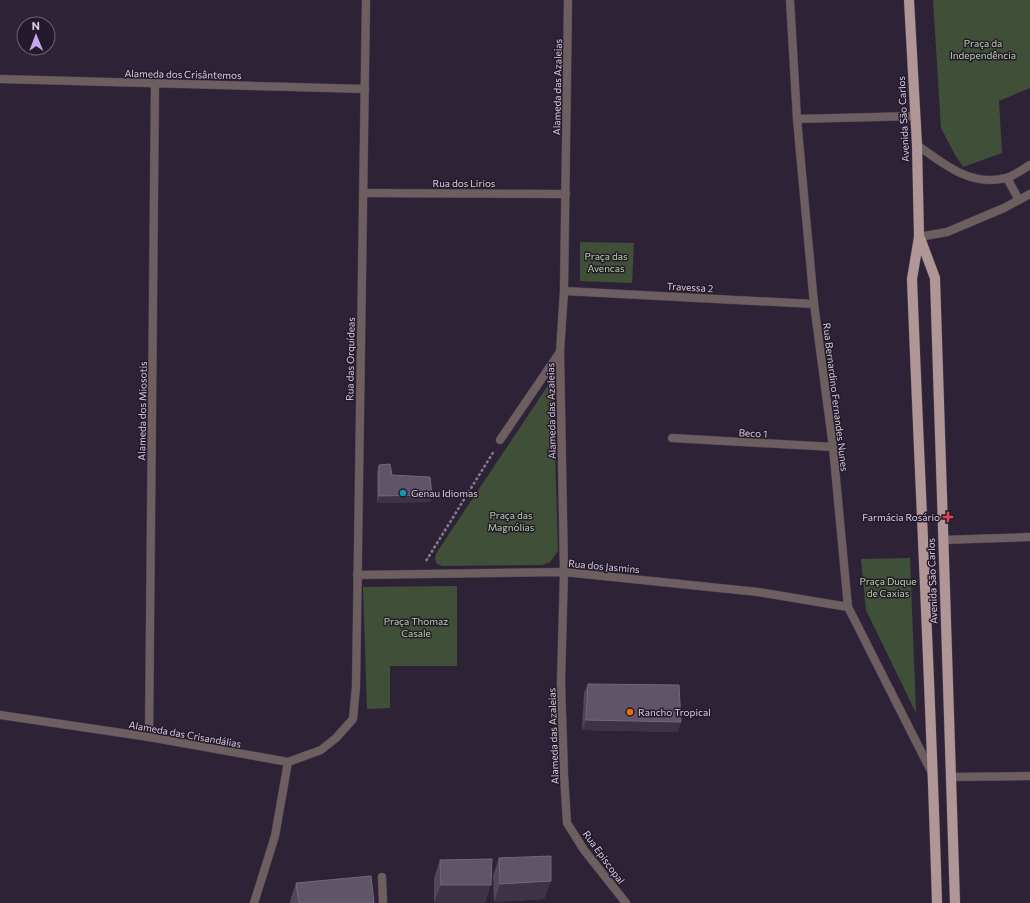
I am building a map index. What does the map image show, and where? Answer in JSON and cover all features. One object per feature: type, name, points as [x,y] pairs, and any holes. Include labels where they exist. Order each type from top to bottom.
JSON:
[{"type":"main road","name":"Avenida São Carlos","points":[[909,0],[917,145],[919,237],[912,279],[923,561],[934,778],[937,903]]},
{"type":"main road","name":"Avenida São Carlos","points":[[919,237],[935,278],[955,903]]},
{"type":"street","name":"Rua das Orquídeas","points":[[288,762],[321,750],[336,738],[353,719],[356,687],[366,0]]},
{"type":"street","name":"Alameda das Azaleias","points":[[567,823],[561,682],[564,572],[560,352],[564,291],[568,0]]},
{"type":"street","name":"Rua Bernardino Fernandes Nunes","points":[[790,0],[797,119],[814,304],[833,447],[848,607],[934,778]]},
{"type":"street","name":"Alameda dos Crisântemos","points":[[0,79],[365,89]]},
{"type":"street","name":"Alameda dos Miosotis","points":[[149,737],[155,84]]},
{"type":"street","points":[[797,119],[915,116]]},
{"type":"street","points":[[917,145],[945,165],[970,178],[986,181],[1007,178],[1030,165]]},
{"type":"street","points":[[1007,178],[1019,200]]},
{"type":"street","name":"Rua dos Lirios","points":[[363,193],[566,194]]},
{"type":"street","points":[[919,237],[947,232],[1030,194]]},
{"type":"street","name":"Travessa 2","points":[[564,291],[814,304]]},
{"type":"street","points":[[500,440],[560,352]]},
{"type":"street","name":"Beco 1","points":[[672,438],[833,447]]},
{"type":"street","points":[[943,540],[1030,538]]},
{"type":"street","name":"Rua dos Jasmins","points":[[357,575],[564,572],[758,592],[848,607]]},
{"type":"street","name":"Alameda das Crisandálias","points":[[0,715],[149,737],[288,762]]},
{"type":"street","points":[[254,903],[275,836],[288,762]]},
{"type":"street","points":[[950,777],[1030,776]]},
{"type":"street","name":"Rua Episcopal","points":[[567,823],[584,850],[626,903]]},
{"type":"street","points":[[382,877],[383,903]]},
{"type":"path","points":[[419,574],[500,440]]},
{"type":"green space","name":"Praça da Independência","points":[[933,0],[1030,0],[1030,88],[999,101],[1002,153],[963,167],[941,128]]},
{"type":"green space","name":"Praça das Avencas","points":[[580,242],[634,243],[632,283],[580,281]]},
{"type":"green space","name":"Praça das Magnólias","points":[[549,384],[553,386],[558,551],[550,562],[542,565],[442,566],[436,563],[435,558],[437,552]]},
{"type":"green space","name":"Praça Duque de Caxias","points":[[910,558],[916,713],[866,610],[861,559]]},
{"type":"green space","name":"Praça Thomaz Casale","points":[[457,586],[457,666],[390,666],[390,708],[367,709],[363,587]]},
{"type":"building","name":"Genau Idiomas","points":[[390,464],[392,475],[430,477],[432,495],[379,496],[379,465]]},
{"type":"building","name":"Rancho Tropical","points":[[588,684],[679,685],[681,722],[586,720]]},
{"type":"building","points":[[551,856],[551,881],[500,884],[499,858]]},
{"type":"building","points":[[492,859],[491,885],[441,885],[440,860]]},
{"type":"building","points":[[371,876],[374,903],[299,903],[296,883]]},
{"type":"place","name":"Genau Idiomas","points":[[403,493]]},
{"type":"place","name":"Farmácia Rosário","points":[[948,517]]},
{"type":"place","name":"Rancho Tropical","points":[[630,712]]}]
